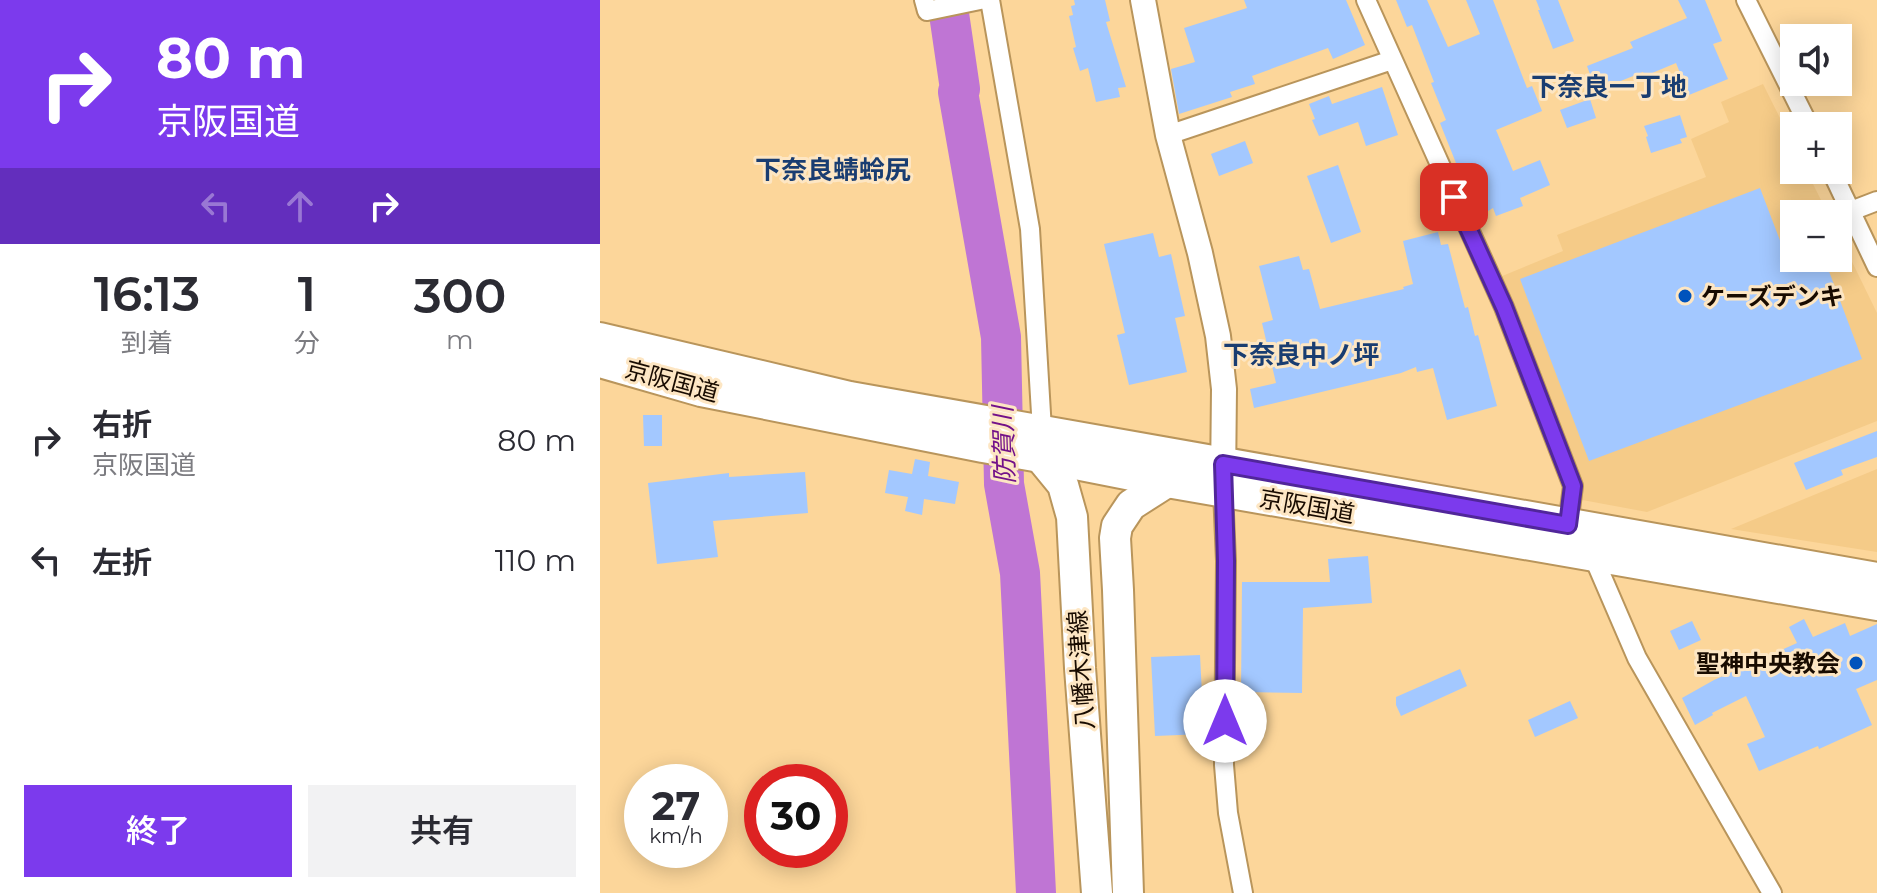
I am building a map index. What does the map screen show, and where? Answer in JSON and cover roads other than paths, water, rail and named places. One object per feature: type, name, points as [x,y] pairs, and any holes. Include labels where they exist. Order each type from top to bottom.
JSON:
[{"type":"main road","name":"京阪国道","points":[[600,338],[850,397],[982,435]]},
{"type":"main road","name":"京阪国道","points":[[600,362],[701,391],[1037,443],[1223,477],[1593,556],[1877,605]]},
{"type":"main road","name":"京阪国道","points":[[1037,443],[1167,482],[1223,477],[1568,525],[1877,578]]},
{"type":"main road","name":"八幡木津線","points":[[1037,443],[1063,485],[1072,517],[1097,893]]},
{"type":"main road","name":"八幡木津線","points":[[1128,893],[1115,538],[1117,526],[1131,505],[1167,482]]},
{"type":"street","points":[[924,0],[927,11],[980,0]]},
{"type":"street","points":[[990,0],[1030,229],[1037,443]]},
{"type":"street","points":[[1143,0],[1168,135],[1200,253],[1218,336],[1224,389],[1224,765],[1228,813],[1243,893]]},
{"type":"street","points":[[1366,0],[1504,307],[1573,486],[1568,525]]},
{"type":"street","points":[[1746,0],[1802,112]]},
{"type":"street","points":[[1168,135],[1392,60]]},
{"type":"street","points":[[1852,211],[1877,201]]},
{"type":"street","points":[[1852,213],[1877,267]]},
{"type":"street","points":[[1593,556],[1637,658],[1772,893]]},
{"type":"waterway","name":"防賀川","points":[[947,0],[958,92],[1001,337],[1004,484],[1020,573],[1036,893]]},
{"type":"place","name":"ケーズデンキ","points":[[1685,296]]},
{"type":"place","name":"聖神中央教会","points":[[1856,663]]},
{"type":"district","name":"下奈良一丁地","points":[[1609,87]]},
{"type":"district","name":"下奈良蜻蛉尻","points":[[833,170]]},
{"type":"district","name":"下奈良中ノ坪","points":[[1301,355]]}]
